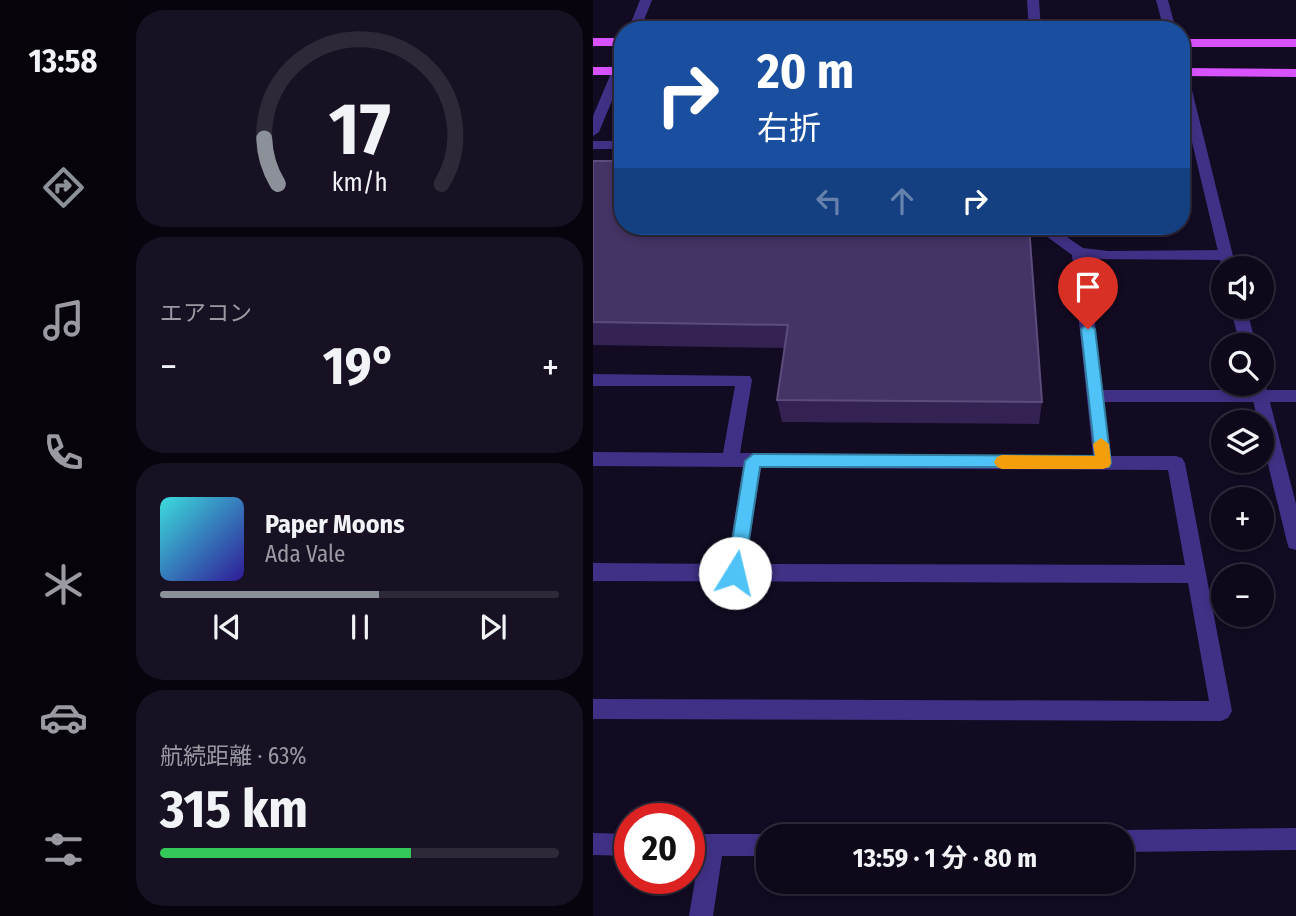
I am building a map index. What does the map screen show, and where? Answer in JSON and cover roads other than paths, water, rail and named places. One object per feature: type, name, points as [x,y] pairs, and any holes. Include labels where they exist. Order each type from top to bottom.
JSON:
[{"type":"main road","points":[[593,42],[614,42]]},
{"type":"main road","points":[[1190,43],[1296,43]]},
{"type":"main road","points":[[593,71],[614,71]]},
{"type":"main road","points":[[1190,72],[1296,73]]},
{"type":"street","points":[[638,21],[646,0]]},
{"type":"street","points":[[1033,0],[1034,21]]},
{"type":"street","points":[[1162,0],[1168,21]]},
{"type":"street","points":[[593,132],[614,85]]},
{"type":"street","points":[[1190,109],[1226,256]]},
{"type":"street","points":[[593,145],[614,145]]},
{"type":"street","points":[[1054,235],[1079,253],[1211,261]]},
{"type":"street","points":[[1079,253],[1103,463]]},
{"type":"street","points":[[593,380],[744,380],[730,460]]},
{"type":"street","points":[[1096,396],[1211,392]]},
{"type":"street","points":[[1274,393],[1296,397]]},
{"type":"street","points":[[1260,396],[1296,542]]},
{"type":"street","points":[[593,460],[1176,463],[1221,711],[593,709]]},
{"type":"street","points":[[735,573],[753,461]]},
{"type":"street","points":[[593,572],[1196,575]]},
{"type":"street","points":[[1134,841],[1296,839]]},
{"type":"street","points":[[593,844],[614,845]]},
{"type":"street","points":[[705,846],[756,845]]},
{"type":"street","points":[[701,894],[701,916]]}]
